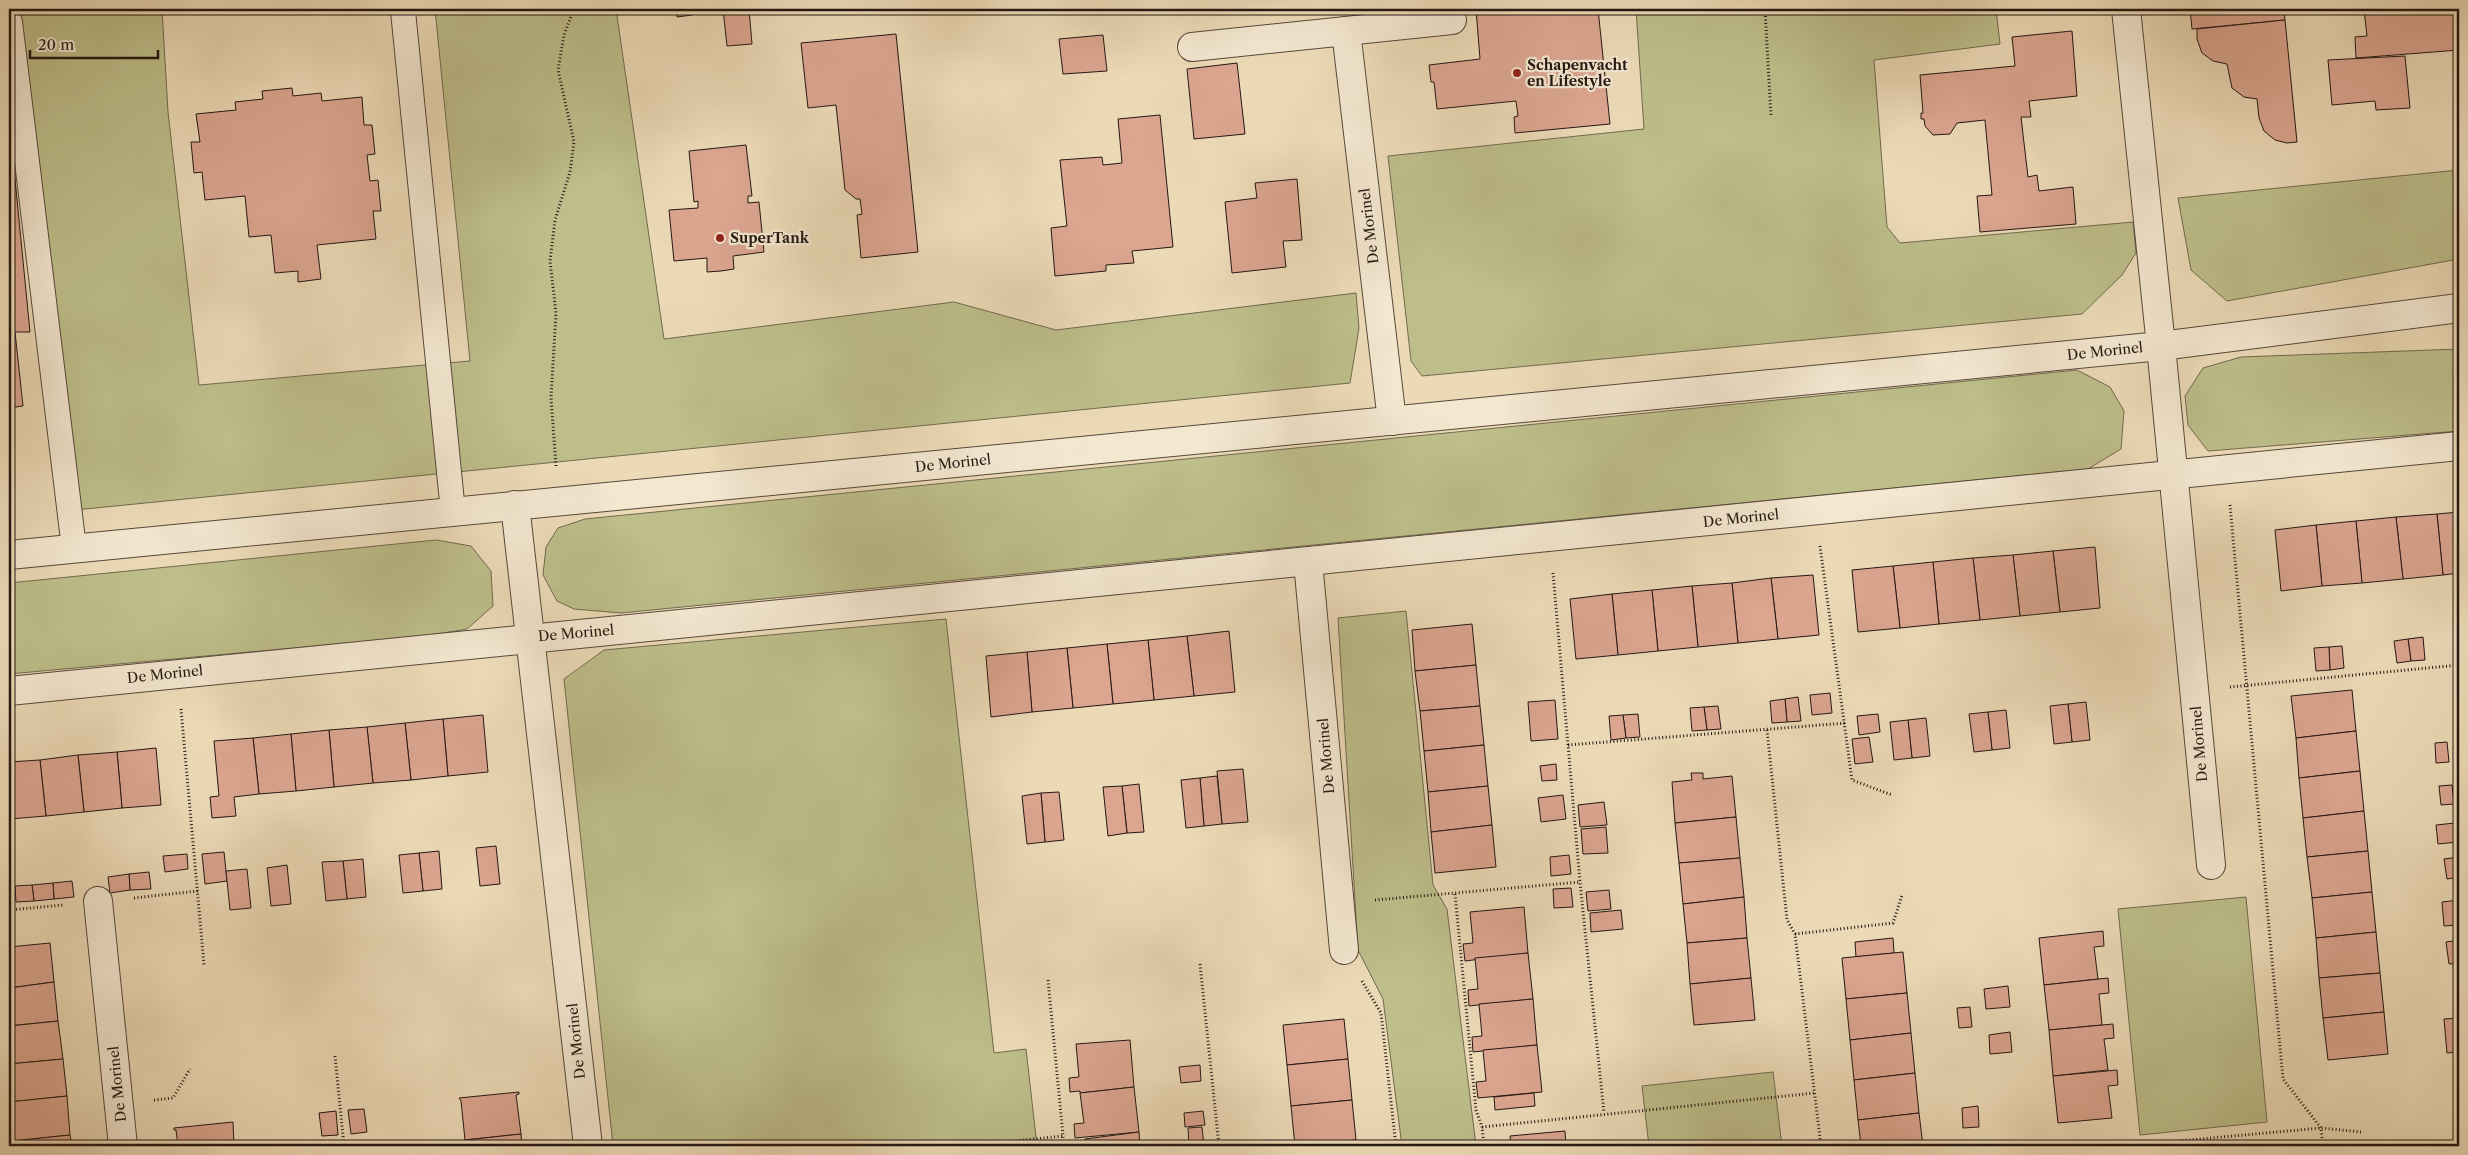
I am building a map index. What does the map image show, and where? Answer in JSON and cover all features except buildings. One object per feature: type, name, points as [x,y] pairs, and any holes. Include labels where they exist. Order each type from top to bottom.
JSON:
[{"type":"street","name":"De Morinel","points":[[2126,9],[2174,475],[2211,865]]},
{"type":"street","points":[[1192,47],[1452,20]]},
{"type":"street","name":"De Morinel","points":[[1346,31],[1392,421]]},
{"type":"street","name":"De Morinel","points":[[9,555],[2161,346],[2459,308]]},
{"type":"street","name":"De Morinel","points":[[9,691],[530,637],[1308,562],[2459,446]]},
{"type":"street","name":"De Morinel","points":[[515,505],[588,1146]]},
{"type":"street","name":"De Morinel","points":[[1308,562],[1344,950]]},
{"type":"street","name":"De Morinel","points":[[98,902],[123,1146]]},
{"type":"lane","points":[[403,11],[453,512]]},
{"type":"lane","points":[[10,22],[74,548]]},
{"type":"path","points":[[559,501],[551,398],[556,313],[550,261],[555,220],[570,172],[574,142],[558,70],[564,34],[574,9]]},
{"type":"path","points":[[1765,9],[1771,116]]},
{"type":"path","points":[[2227,469],[2283,1079],[2321,1128],[2323,1146]]},
{"type":"path","points":[[1815,510],[1846,723],[1852,780],[1892,795]]},
{"type":"path","points":[[1550,538],[1580,882],[1604,1114]]},
{"type":"path","points":[[2194,690],[2459,665]]},
{"type":"path","points":[[178,673],[204,965]]},
{"type":"path","points":[[1568,745],[1846,723]]},
{"type":"path","points":[[1767,730],[1787,920],[1795,934],[1821,1146]]},
{"type":"path","points":[[1339,902],[1455,894],[1580,882]]},
{"type":"path","points":[[1455,894],[1476,1110],[1482,1127],[1484,1146]]},
{"type":"path","points":[[1795,934],[1893,923],[1902,895]]},
{"type":"path","points":[[1344,950],[1381,1012],[1396,1146]]},
{"type":"path","points":[[1200,964],[1219,1146]]},
{"type":"path","points":[[1048,980],[1064,1146]]},
{"type":"path","points":[[335,1056],[344,1146]]},
{"type":"path","points":[[119,1104],[174,1098],[190,1069]]},
{"type":"path","points":[[1482,1127],[1815,1093]]},
{"type":"path","points":[[2123,1146],[2321,1128],[2361,1132]]},
{"type":"path","points":[[967,1146],[1063,1136]]},
{"type":"green space","points":[[17,9],[162,9],[168,112],[199,385],[470,361],[435,9],[616,9],[664,339],[954,302],[1056,330],[1356,293],[1359,328],[1350,383],[75,510]]},
{"type":"green space","points":[[1636,9],[1996,9],[2000,44],[1874,60],[1887,227],[1900,243],[2133,222],[2136,253],[2122,275],[2082,314],[1422,376],[1411,361],[1388,156],[1644,129]]},
{"type":"green space","points":[[2459,170],[2459,259],[2227,301],[2191,270],[2178,198]]},
{"type":"green space","points":[[2459,349],[2459,431],[2208,451],[2188,425],[2185,396],[2203,368],[2241,357]]},
{"type":"green space","points":[[2077,370],[2110,387],[2124,411],[2121,449],[2088,469],[621,613],[574,609],[557,601],[543,575],[546,547],[558,528],[585,519]]},
{"type":"green space","points":[[436,540],[471,546],[491,571],[493,606],[467,629],[425,636],[9,674],[9,583]]},
{"type":"green space","points":[[1406,611],[1433,885],[1447,909],[1476,1146],[1402,1146],[1383,999],[1358,950],[1338,618]]},
{"type":"green space","points":[[946,619],[994,1053],[1026,1049],[1037,1146],[613,1146],[564,679],[604,650]]},
{"type":"green space","points":[[2246,897],[2267,1122],[2140,1135],[2118,909]]},
{"type":"green space","points":[[1773,1072],[1782,1146],[1649,1146],[1642,1086]]},
{"type":"place","name":"Schapenvacht en Lifestyle","points":[[1517,73]]},
{"type":"place","name":"SuperTank","points":[[720,238]]}]
